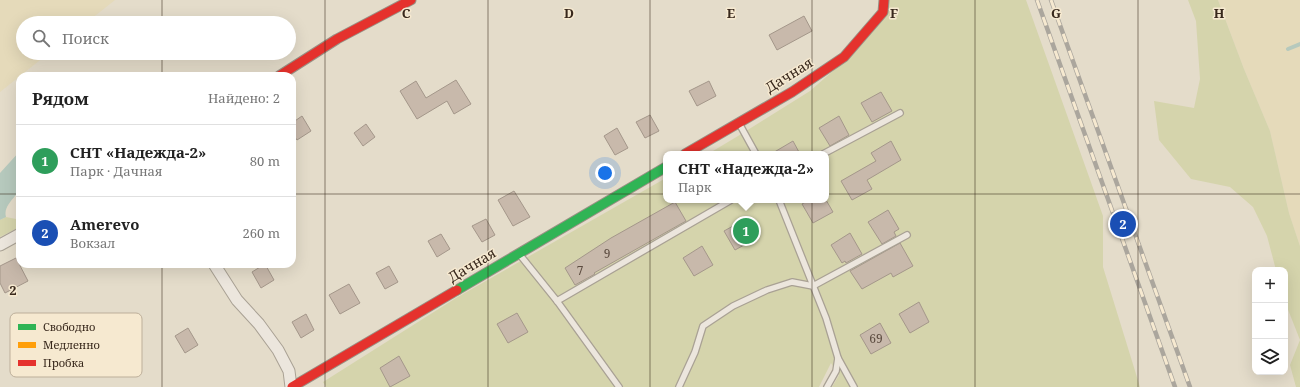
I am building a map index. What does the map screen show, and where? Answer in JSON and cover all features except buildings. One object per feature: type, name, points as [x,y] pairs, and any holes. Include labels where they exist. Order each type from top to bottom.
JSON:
[{"type":"street","points":[[285,72],[337,39],[411,0]]},
{"type":"street","points":[[692,151],[792,92],[844,57],[883,12],[884,0]]},
{"type":"street","points":[[306,381],[407,311],[663,168]]},
{"type":"street","name":"Дачная","points":[[292,387],[663,168]]},
{"type":"street","points":[[0,245],[16,236]]},
{"type":"street","points":[[217,268],[237,300],[260,324],[278,350],[289,371],[292,387]]},
{"type":"lane","points":[[829,151],[900,113]]},
{"type":"lane","points":[[739,124],[754,151]]},
{"type":"lane","points":[[557,301],[726,203]]},
{"type":"lane","points":[[780,203],[826,318],[838,358],[854,387]]},
{"type":"lane","points":[[679,387],[695,352],[703,326],[733,306],[767,290],[792,282],[813,286],[907,236]]},
{"type":"lane","points":[[516,250],[557,301],[620,387]]},
{"type":"lane","points":[[827,387],[836,371],[838,358]]},
{"type":"shaded area","points":[[0,0],[115,0],[95,16],[16,16],[16,60],[40,60],[25,72],[16,72],[16,79],[0,92]]},
{"type":"shaded area","points":[[1218,0],[1300,0],[1300,246],[1289,213],[1270,131],[1244,69]]},
{"type":"shaded area","points":[[16,155],[16,194],[6,208],[6,217],[0,220],[0,173]]},
{"type":"green space","points":[[884,0],[1026,0],[1103,216],[1103,267],[1140,387],[832,387],[839,375],[831,363],[819,387],[326,387],[323,382],[456,298],[663,180],[663,203],[829,203],[829,151],[713,151],[810,91],[857,50]]},
{"type":"green space","points":[[1188,0],[1218,0],[1244,69],[1270,131],[1289,213],[1300,246],[1300,340],[1288,310],[1288,267],[1275,267],[1267,236],[1253,207],[1230,187],[1191,179],[1159,140],[1154,101],[1194,108],[1200,79],[1196,21]]},
{"type":"green space","points":[[6,217],[16,219],[16,229],[0,237],[0,220]]},
{"type":"green space","points":[[1300,340],[1300,387],[1296,387],[1290,365]]},
{"type":"waterway","points":[[1288,49],[1300,44]]},
{"type":"railway","points":[[1037,0],[1175,387]]},
{"type":"railway","points":[[1051,0],[1190,387]]},
{"type":"traffic: fast","points":[[457,290],[663,169]]},
{"type":"traffic: jam","points":[[285,72],[337,39],[411,0]]},
{"type":"traffic: jam","points":[[690,151],[792,92],[844,57],[883,12],[884,0]]},
{"type":"traffic: jam","points":[[292,387],[457,290]]},
{"type":"place","name":"Amerevo","points":[[1123,224]]},
{"type":"place","name":"СНТ «Надежда-2»","points":[[746,231]]}]
